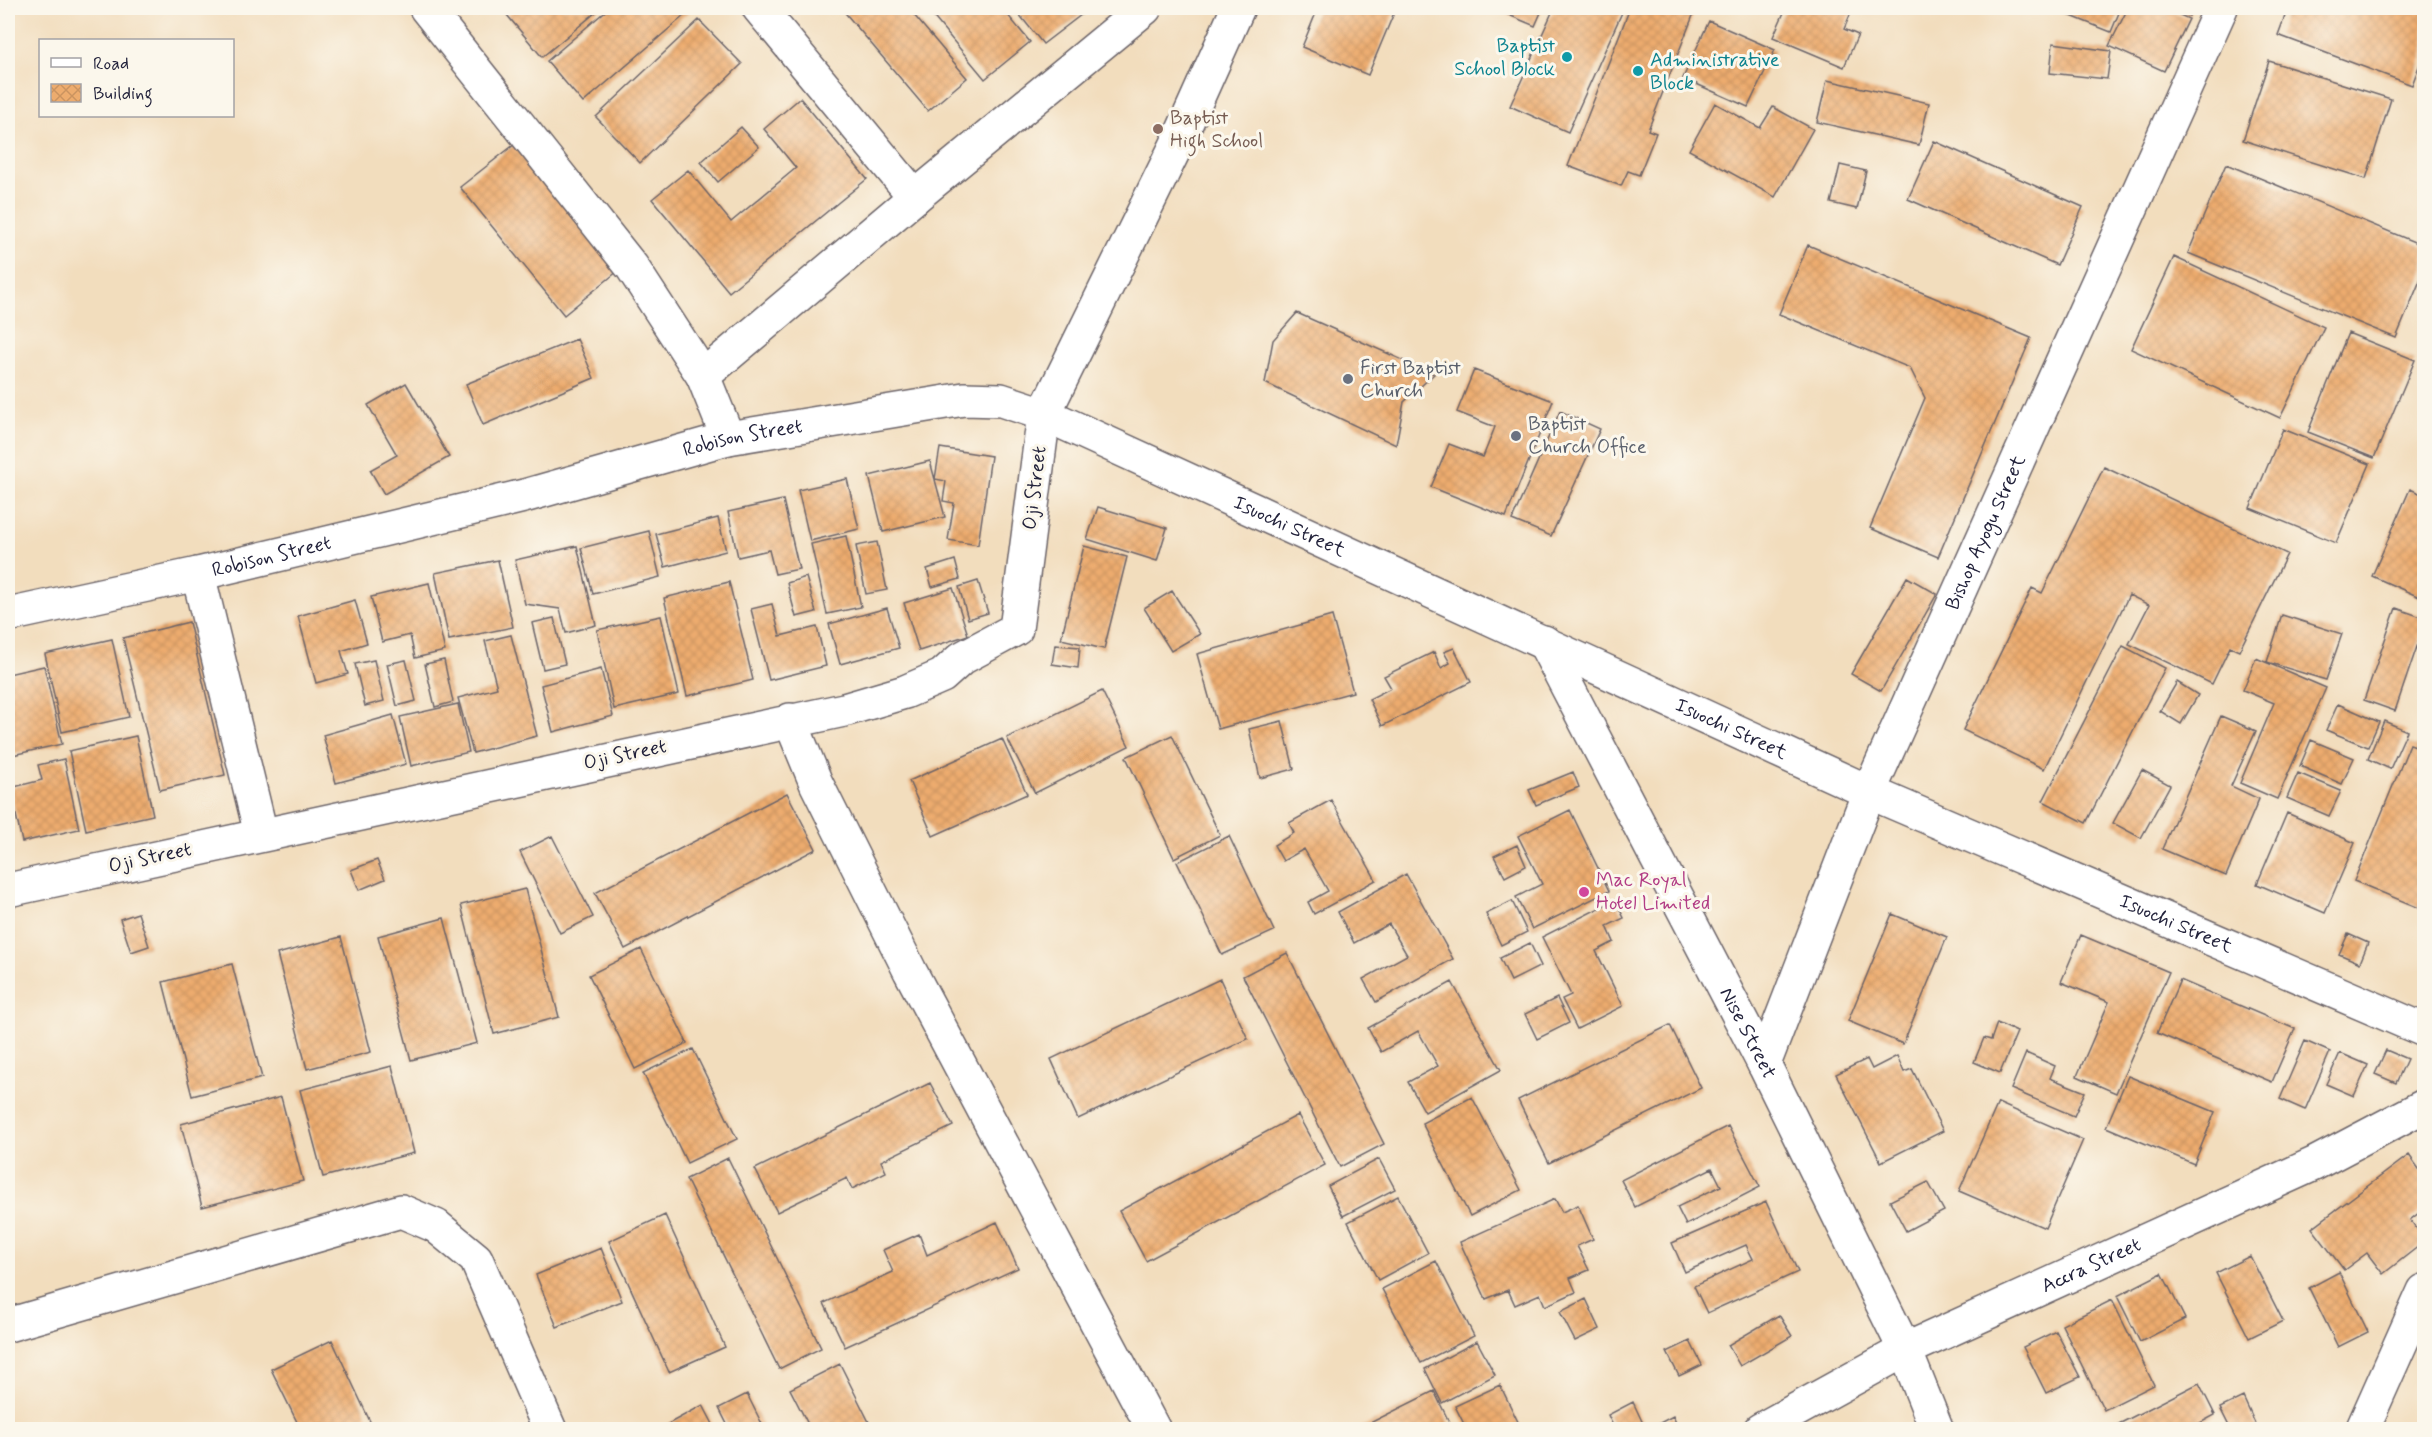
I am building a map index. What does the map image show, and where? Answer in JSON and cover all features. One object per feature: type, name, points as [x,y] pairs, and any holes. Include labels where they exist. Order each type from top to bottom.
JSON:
[{"type":"street","points":[[426,8],[632,267],[703,376],[728,438]]},
{"type":"street","points":[[759,8],[915,197]]},
{"type":"street","points":[[703,376],[915,197],[1145,8]]},
{"type":"street","points":[[1044,414],[1176,147],[1238,8]]},
{"type":"street","name":"Bishop Ayogu Street","points":[[1764,1064],[1869,792],[2221,8]]},
{"type":"street","name":"Robison Street","points":[[8,615],[198,574],[524,496],[728,438],[964,399],[1001,400],[1044,414]]},
{"type":"street","name":"Isuochi Street","points":[[1044,414],[1869,792],[2424,1030]]},
{"type":"street","name":"Oji Street","points":[[8,890],[844,710],[905,692],[942,676],[962,658],[1016,629],[1044,414]]},
{"type":"street","points":[[198,574],[261,834]]},
{"type":"street","name":"Nise Street","points":[[1544,642],[1764,1064],[1905,1350],[1937,1430]]},
{"type":"street","points":[[790,720],[816,783],[910,971],[1154,1430]]},
{"type":"street","name":"Accra Street","points":[[1760,1430],[1905,1350],[2314,1164],[2424,1106]]},
{"type":"street","points":[[8,1325],[401,1211],[436,1226],[476,1259],[550,1430]]},
{"type":"street","points":[[2362,1430],[2424,1292]]},
{"type":"building","points":[[516,8],[601,8],[542,57],[507,15]]},
{"type":"building","points":[[609,8],[693,8],[583,103],[547,61]]},
{"type":"building","points":[[841,8],[908,8],[967,78],[928,111]]},
{"type":"building","points":[[926,8],[1002,8],[1030,42],[985,79]]},
{"type":"building","points":[[1014,8],[1090,8],[1043,44]]},
{"type":"building","points":[[1318,8],[1396,8],[1368,75],[1302,47]]},
{"type":"building","name":"Baptist School Block","points":[[1492,8],[1543,8],[1535,26]]},
{"type":"building","name":"Baptist School Block","points":[[1554,8],[1624,8],[1568,132],[1510,106]]},
{"type":"building","name":"Administrative Block","points":[[1630,8],[1680,8],[1694,13],[1648,130],[1656,133],[1639,175],[1628,171],[1621,186],[1568,166]]},
{"type":"building","points":[[1786,8],[1853,8],[1844,29],[1858,35],[1844,67],[1773,37]]},
{"type":"building","points":[[2051,8],[2121,8],[2111,32]]},
{"type":"building","points":[[2128,8],[2164,8],[2189,19],[2164,71],[2109,46]]},
{"type":"building","points":[[2172,8],[2193,8],[2189,16]]},
{"type":"building","points":[[2288,8],[2424,8],[2424,53],[2412,85],[2278,35]]},
{"type":"building","points":[[699,20],[742,64],[640,163],[596,117]]},
{"type":"building","points":[[1709,21],[1775,50],[1748,107],[1683,78]]},
{"type":"building","points":[[2053,43],[2111,51],[2107,79],[2050,73]]},
{"type":"building","points":[[2269,61],[2391,99],[2366,179],[2243,140]]},
{"type":"building","points":[[1827,80],[1929,103],[1919,145],[1817,122]]},
{"type":"building","points":[[800,98],[867,179],[729,292],[652,199],[688,170],[731,222],[796,168],[764,129]]},
{"type":"building","points":[[1715,103],[1760,128],[1773,107],[1813,129],[1775,197],[1689,150]]},
{"type":"building","points":[[741,127],[759,147],[718,182],[701,162]]},
{"type":"building","points":[[1934,141],[2083,207],[2057,265],[1908,199]]},
{"type":"building","points":[[515,144],[618,271],[564,315],[460,187]]},
{"type":"building","points":[[2226,164],[2424,246],[2424,271],[2396,338],[2188,253]]},
{"type":"building","points":[[1840,165],[1866,171],[1857,209],[1831,203]]},
{"type":"building","points":[[1808,245],[2031,338],[1938,557],[1870,528],[1925,398],[1910,368],[1779,314]]},
{"type":"building","points":[[2174,257],[2324,327],[2280,418],[2131,349]]},
{"type":"building","name":"First Baptist Church","points":[[1297,313],[1434,374],[1404,402],[1396,445],[1265,383],[1273,340]]},
{"type":"building","points":[[2348,333],[2415,360],[2374,458],[2308,432]]},
{"type":"building","points":[[577,339],[594,378],[483,425],[466,384]]},
{"type":"building","name":"Baptist Church Office","points":[[1474,370],[1553,401],[1506,517],[1431,487],[1449,444],[1483,457],[1495,427],[1457,412]]},
{"type":"building","points":[[406,383],[449,457],[384,494],[370,470],[397,455],[368,405]]},
{"type":"building","points":[[1560,411],[1600,429],[1551,536],[1512,520]]},
{"type":"building","points":[[2283,429],[2370,464],[2336,543],[2250,508]]},
{"type":"building","points":[[940,448],[991,456],[978,545],[948,540],[954,503],[943,501],[946,481],[935,479]]},
{"type":"building","points":[[930,461],[945,517],[883,532],[869,476]]},
{"type":"building","points":[[2104,467],[2287,554],[2239,651],[2230,647],[2212,684],[2129,644],[2149,605],[2129,595],[2044,769],[1963,730],[2032,588],[2042,593]]},
{"type":"building","points":[[847,479],[859,529],[810,541],[798,490]]},
{"type":"building","points":[[2410,489],[2424,495],[2424,599],[2372,576]]},
{"type":"building","points":[[783,500],[799,569],[775,574],[769,550],[738,557],[728,512]]},
{"type":"building","points":[[1098,507],[1167,528],[1157,561],[1087,539]]},
{"type":"building","points":[[718,518],[726,551],[665,567],[656,534]]},
{"type":"building","points":[[649,531],[660,577],[593,594],[581,548]]},
{"type":"building","points":[[846,536],[861,607],[827,614],[811,544]]},
{"type":"building","points":[[877,542],[887,590],[866,594],[856,546]]},
{"type":"building","points":[[577,546],[596,625],[566,633],[560,609],[525,604],[515,560]]},
{"type":"building","points":[[1084,546],[1127,557],[1104,649],[1061,639]]},
{"type":"building","points":[[498,560],[513,627],[449,640],[435,573]]},
{"type":"building","points":[[955,560],[960,579],[932,587],[927,569]]},
{"type":"building","points":[[806,577],[816,612],[796,617],[787,583]]},
{"type":"building","points":[[1907,577],[1937,594],[1881,691],[1851,674]]},
{"type":"building","points":[[978,581],[988,613],[968,619],[959,587]]},
{"type":"building","points":[[729,582],[753,680],[687,696],[664,598]]},
{"type":"building","points":[[429,583],[445,651],[415,658],[410,635],[382,642],[371,597]]},
{"type":"building","points":[[953,588],[968,635],[919,651],[904,603]]},
{"type":"building","points":[[1172,591],[1200,634],[1171,651],[1144,608]]},
{"type":"building","points":[[355,600],[367,643],[341,651],[348,674],[316,683],[298,616]]},
{"type":"building","points":[[772,604],[780,636],[817,627],[826,666],[769,680],[751,609]]},
{"type":"building","points":[[887,608],[899,648],[840,664],[829,624]]},
{"type":"building","points":[[2396,608],[2424,618],[2424,626],[2395,711],[2364,700]]},
{"type":"building","points":[[2282,615],[2342,634],[2326,680],[2267,662]]},
{"type":"building","points":[[661,616],[679,694],[614,709],[597,630]]},
{"type":"building","points":[[1332,616],[1353,692],[1218,729],[1197,654]]},
{"type":"building","points":[[554,618],[565,664],[543,669],[532,623]]},
{"type":"building","points":[[189,622],[225,775],[160,790],[123,638]]},
{"type":"building","points":[[511,635],[537,736],[473,753],[458,698],[497,688],[485,641]]},
{"type":"building","points":[[112,639],[129,717],[62,732],[45,654]]},
{"type":"building","points":[[1055,645],[1080,647],[1078,668],[1052,664]]},
{"type":"building","points":[[2123,646],[2165,668],[2086,823],[2043,801]]},
{"type":"building","points":[[1454,648],[1471,682],[1382,726],[1369,699],[1391,688],[1384,676],[1434,652],[1441,668],[1450,663],[1444,652]]},
{"type":"building","points":[[2256,658],[2326,688],[2277,799],[2240,783],[2274,703],[2243,690]]},
{"type":"building","points":[[374,660],[384,701],[365,706],[355,664]]},
{"type":"building","points":[[406,660],[416,701],[397,706],[387,664]]},
{"type":"building","points":[[444,660],[453,702],[435,707],[425,664]]},
{"type":"building","points":[[44,666],[62,744],[8,756],[8,674]]},
{"type":"building","points":[[601,669],[613,716],[553,732],[541,685]]},
{"type":"building","points":[[2177,682],[2198,695],[2181,724],[2160,711]]},
{"type":"building","points":[[1102,691],[1129,746],[1035,793],[1007,738]]},
{"type":"building","points":[[458,704],[469,752],[411,766],[400,717]]},
{"type":"building","points":[[2338,704],[2379,722],[2368,747],[2326,730]]},
{"type":"building","points":[[393,715],[406,764],[336,783],[323,735]]},
{"type":"building","points":[[2221,716],[2256,731],[2231,786],[2259,799],[2226,876],[2162,849]]},
{"type":"building","points":[[1282,721],[1294,769],[1260,778],[1249,729]]},
{"type":"building","points":[[2384,721],[2407,731],[2390,769],[2368,759]]},
{"type":"building","points":[[1172,735],[1220,835],[1174,858],[1126,757]]},
{"type":"building","points":[[136,736],[153,815],[86,830],[69,751]]},
{"type":"building","points":[[1002,739],[1027,794],[933,836],[909,781]]},
{"type":"building","points":[[2311,740],[2354,758],[2342,784],[2300,766]]},
{"type":"building","points":[[2410,744],[2424,749],[2424,910],[2354,881]]},
{"type":"building","points":[[64,759],[79,829],[22,842],[10,788],[42,780],[38,765]]},
{"type":"building","points":[[2142,770],[2170,785],[2141,838],[2113,823]]},
{"type":"building","points":[[1573,772],[1579,787],[1536,805],[1529,790]]},
{"type":"building","points":[[2298,773],[2341,791],[2329,816],[2287,798]]},
{"type":"building","points":[[787,793],[816,849],[625,949],[595,893]]},
{"type":"building","points":[[1331,800],[1376,880],[1314,914],[1308,902],[1328,891],[1304,849],[1283,861],[1274,845],[1294,833],[1289,823]]},
{"type":"building","points":[[1570,810],[1609,891],[1532,929],[1516,897],[1542,884],[1518,836]]},
{"type":"building","points":[[2287,813],[2355,843],[2325,913],[2257,884]]},
{"type":"building","points":[[552,836],[593,917],[560,933],[520,852]]},
{"type":"building","points":[[1229,836],[1274,931],[1222,955],[1177,862]]},
{"type":"building","points":[[1517,845],[1526,866],[1505,877],[1494,856]]},
{"type":"building","points":[[377,860],[385,879],[359,890],[351,870]]},
{"type":"building","points":[[1406,874],[1453,959],[1376,1002],[1363,979],[1407,955],[1389,924],[1354,943],[1338,912]]},
{"type":"building","points":[[525,889],[559,1017],[494,1034],[461,905]]},
{"type":"building","points":[[1615,900],[1624,918],[1607,926],[1614,942],[1596,951],[1623,1006],[1577,1029],[1562,999],[1571,995],[1542,937]]},
{"type":"building","points":[[1512,901],[1527,932],[1501,945],[1486,914]]},
{"type":"building","points":[[138,913],[149,946],[131,952],[120,919]]},
{"type":"building","points":[[1892,914],[1947,937],[1903,1044],[1848,1021]]},
{"type":"building","points":[[444,918],[477,1043],[411,1060],[378,936]]},
{"type":"building","points":[[2348,934],[2368,943],[2360,963],[2339,954]]},
{"type":"building","points":[[2081,935],[2169,972],[2116,1093],[2077,1076],[2109,1002],[2061,982]]},
{"type":"building","points":[[341,937],[371,1052],[307,1069],[277,954]]},
{"type":"building","points":[[1530,943],[1541,966],[1511,981],[1500,958]]},
{"type":"building","points":[[641,949],[687,1043],[635,1069],[589,975]]},
{"type":"building","points":[[1287,953],[1384,1144],[1340,1167],[1243,976]]},
{"type":"building","points":[[232,964],[262,1078],[192,1096],[163,982]]},
{"type":"building","points":[[1220,979],[1248,1039],[1078,1119],[1051,1059]]},
{"type":"building","points":[[2180,980],[2295,1029],[2272,1082],[2157,1033]]},
{"type":"building","points":[[1452,982],[1501,1070],[1425,1112],[1408,1082],[1438,1066],[1418,1031],[1381,1052],[1368,1028]]},
{"type":"building","points":[[1557,998],[1569,1023],[1537,1039],[1525,1014]]},
{"type":"building","points":[[1997,1023],[2017,1032],[2000,1073],[1974,1062],[1984,1038],[1991,1040]]},
{"type":"building","points":[[1670,1025],[1701,1088],[1549,1163],[1518,1100]]},
{"type":"building","points":[[2305,1041],[2330,1052],[2305,1110],[2280,1099]]},
{"type":"building","points":[[693,1049],[737,1139],[687,1163],[643,1073]]},
{"type":"building","points":[[2386,1050],[2407,1059],[2396,1083],[2375,1074]]},
{"type":"building","points":[[2026,1053],[2055,1066],[2050,1078],[2085,1092],[2074,1116],[2011,1089]]},
{"type":"building","points":[[2340,1053],[2368,1065],[2354,1096],[2326,1084]]},
{"type":"building","points":[[1897,1056],[1904,1072],[1912,1069],[1943,1131],[1881,1162],[1836,1074],[1867,1059],[1872,1069]]},
{"type":"building","points":[[392,1066],[414,1153],[323,1177],[300,1090]]},
{"type":"building","points":[[2128,1076],[2215,1112],[2194,1164],[2106,1127]]},
{"type":"building","points":[[930,1083],[953,1126],[881,1161],[886,1172],[852,1189],[847,1178],[777,1212],[755,1169]]},
{"type":"building","points":[[281,1097],[303,1181],[202,1207],[181,1124]]},
{"type":"building","points":[[1472,1097],[1521,1190],[1470,1216],[1422,1123]]},
{"type":"building","points":[[1998,1103],[2083,1140],[2045,1228],[1959,1191]]},
{"type":"building","points":[[1298,1115],[1325,1165],[1146,1261],[1119,1211]]},
{"type":"building","points":[[1728,1126],[1760,1187],[1686,1225],[1677,1207],[1721,1186],[1712,1168],[1635,1207],[1621,1180]]},
{"type":"building","points":[[2409,1155],[2424,1176],[2424,1209],[2410,1220],[2424,1238],[2424,1242],[2383,1274],[2367,1253],[2344,1270],[2312,1228]]},
{"type":"building","points":[[728,1158],[821,1348],[779,1369],[686,1179]]},
{"type":"building","points":[[1379,1159],[1395,1189],[1343,1216],[1328,1186]]},
{"type":"building","points":[[1928,1182],[1944,1211],[1906,1231],[1890,1201]]},
{"type":"building","points":[[1398,1196],[1428,1253],[1378,1280],[1348,1222]]},
{"type":"building","points":[[1555,1199],[1562,1212],[1578,1205],[1593,1239],[1577,1246],[1589,1270],[1570,1278],[1576,1292],[1545,1306],[1540,1294],[1515,1305],[1508,1290],[1486,1299],[1460,1242]]},
{"type":"building","points":[[1766,1202],[1798,1272],[1707,1313],[1694,1286],[1753,1259],[1746,1245],[1685,1272],[1672,1243]]},
{"type":"building","points":[[665,1215],[725,1347],[669,1372],[609,1241]]},
{"type":"building","points":[[997,1222],[1018,1268],[845,1347],[824,1303],[893,1272],[883,1250],[919,1234],[927,1255]]},
{"type":"building","points":[[601,1248],[622,1301],[557,1327],[536,1275]]},
{"type":"building","points":[[2250,1256],[2283,1321],[2249,1338],[2216,1273]]},
{"type":"building","points":[[1436,1261],[1474,1336],[1421,1363],[1382,1289]]},
{"type":"building","points":[[2339,1272],[2368,1332],[2338,1347],[2309,1288]]},
{"type":"building","points":[[2162,1273],[2185,1319],[2140,1342],[2117,1296]]},
{"type":"building","points":[[1586,1299],[1600,1329],[1575,1341],[1560,1312]]},
{"type":"building","points":[[2112,1300],[2154,1385],[2104,1410],[2062,1325]]},
{"type":"building","points":[[1779,1315],[1792,1336],[1740,1366],[1728,1345]]},
{"type":"building","points":[[2056,1331],[2080,1377],[2046,1393],[2023,1347]]},
{"type":"building","points":[[332,1340],[374,1430],[301,1430],[271,1369]]},
{"type":"building","points":[[1477,1341],[1495,1375],[1442,1403],[1425,1369]]},
{"type":"building","points":[[1690,1341],[1702,1365],[1679,1376],[1667,1352]]},
{"type":"building","points":[[840,1364],[873,1430],[811,1430],[790,1389]]},
{"type":"building","points":[[2199,1383],[2215,1415],[2187,1430],[2107,1430]]},
{"type":"building","points":[[1500,1385],[1522,1430],[1467,1430],[1455,1406]]},
{"type":"building","points":[[1434,1391],[1453,1430],[1356,1430]]},
{"type":"building","points":[[747,1394],[765,1430],[730,1430],[719,1408]]},
{"type":"building","points":[[2243,1397],[2258,1430],[2231,1430],[2220,1408]]},
{"type":"building","points":[[1633,1402],[1646,1430],[1615,1430],[1608,1415]]},
{"type":"building","points":[[703,1405],[716,1430],[657,1430]]},
{"type":"building","points":[[1673,1416],[1679,1430],[1656,1430],[1654,1426]]},
{"type":"place","name":"Baptist School Block","points":[[1567,57]]},
{"type":"place","name":"Administrative Block","points":[[1638,71]]},
{"type":"place","name":"Baptist High School","points":[[1158,129]]},
{"type":"place","name":"First Baptist Church","points":[[1348,379]]},
{"type":"place","name":"Baptist Church Office","points":[[1516,436]]},
{"type":"place","name":"Mac Royal Hotel Limited","points":[[1584,892]]}]
